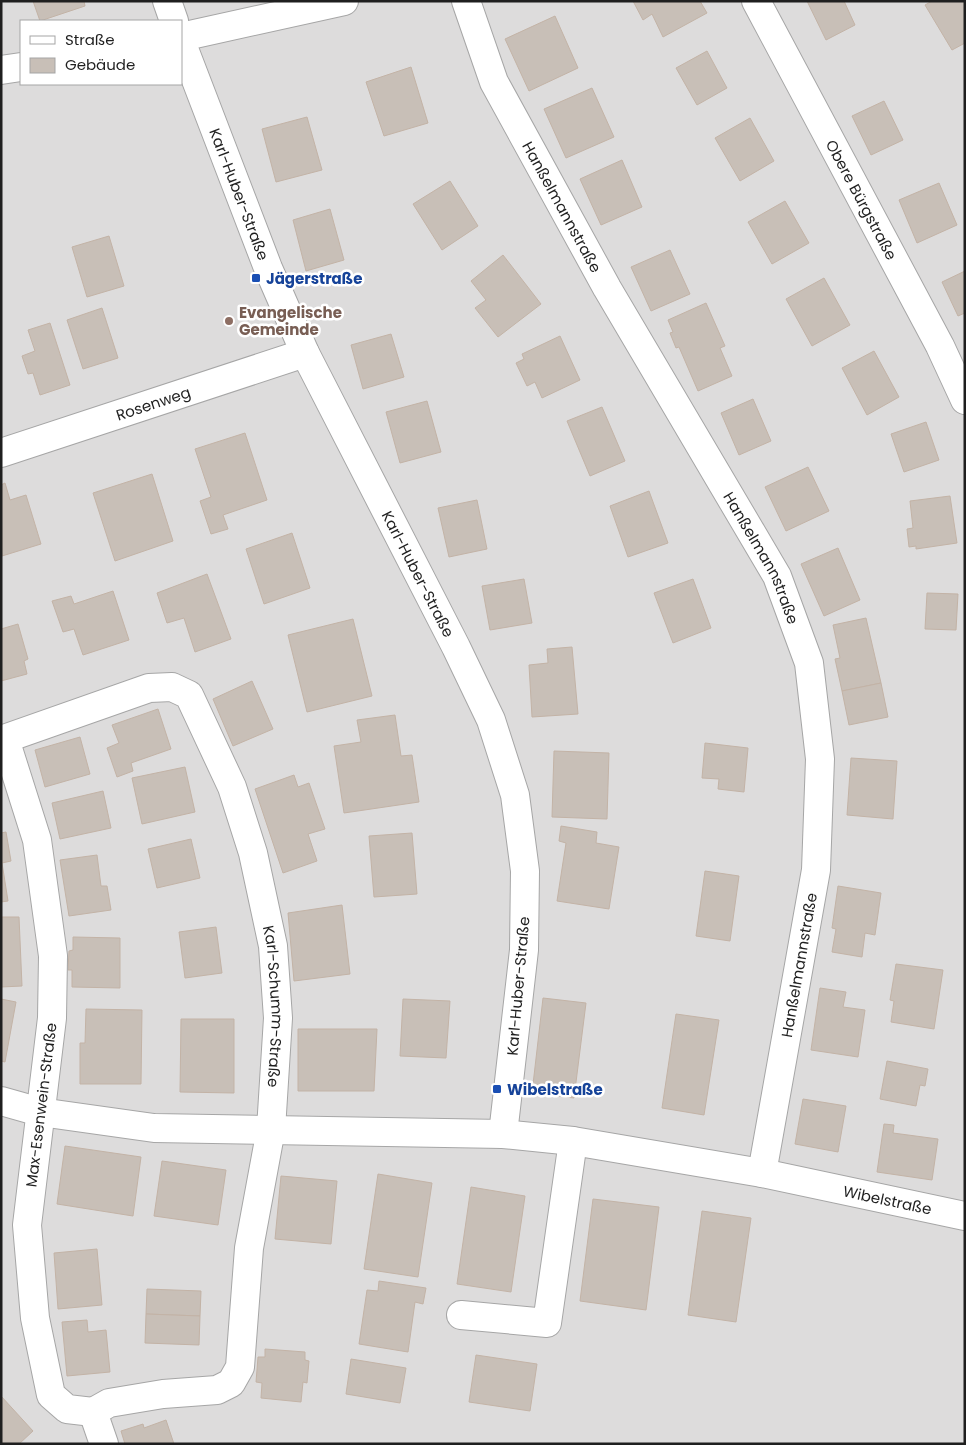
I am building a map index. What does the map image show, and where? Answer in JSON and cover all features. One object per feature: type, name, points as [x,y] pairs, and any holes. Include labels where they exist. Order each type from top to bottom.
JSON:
[{"type":"street","points":[[167,1],[174,20]]},
{"type":"street","points":[[182,37],[344,1]]},
{"type":"street","name":"Hanßelmannstraße","points":[[466,1],[494,82],[607,288],[777,576],[809,663],[820,759],[816,870],[762,1173]]},
{"type":"street","name":"Obere Bürgstraße","points":[[756,1],[940,346],[965,400]]},
{"type":"street","name":"Karl-Huber-Straße","points":[[182,44],[268,268],[305,353],[456,647],[491,720],[515,795],[525,870],[524,950],[503,1134]]},
{"type":"street","points":[[1,70],[20,66]]},
{"type":"street","name":"Rosenweg","points":[[1,454],[305,353]]},
{"type":"street","name":"Karl-Schumm-Straße","points":[[3,739],[149,688],[172,687],[189,695],[232,787],[253,852],[273,946],[278,1018],[271,1129],[249,1248],[240,1367],[231,1383],[217,1390],[163,1394],[109,1402],[93,1412]]},
{"type":"street","name":"Max-Esenwein-Straße","points":[[3,739],[37,840],[53,956],[52,1018],[27,1225],[35,1318],[51,1395],[67,1409],[93,1412]]},
{"type":"street","name":"Wibelstraße","points":[[1,1101],[40,1112],[154,1128],[503,1134],[573,1141],[762,1173],[965,1216]]},
{"type":"street","points":[[461,1314],[548,1322],[573,1141]]},
{"type":"street","points":[[93,1412],[104,1444]]},
{"type":"shaded area","points":[[1,1],[965,1],[965,1444],[1,1444]]},
{"type":"building","points":[[33,1],[84,1],[85,6],[40,20]]},
{"type":"building","points":[[633,1],[700,1],[707,13],[663,37],[652,14],[643,20]]},
{"type":"building","points":[[807,1],[844,1],[855,25],[826,40]]},
{"type":"building","points":[[932,1],[965,1],[965,43],[952,50],[925,5]]},
{"type":"building","points":[[555,16],[578,68],[529,91],[505,39]]},
{"type":"building","points":[[707,51],[727,88],[697,105],[676,68]]},
{"type":"building","points":[[411,67],[428,123],[384,136],[366,82]]},
{"type":"building","points":[[592,88],[614,137],[566,158],[544,109]]},
{"type":"building","points":[[884,101],[903,140],[871,155],[852,116]]},
{"type":"building","points":[[307,117],[322,170],[276,182],[262,129]]},
{"type":"building","points":[[750,118],[774,161],[740,181],[715,138]]},
{"type":"building","points":[[622,160],[642,207],[601,225],[580,179]]},
{"type":"building","points":[[450,181],[478,226],[442,250],[413,204]]},
{"type":"building","points":[[939,183],[957,225],[917,243],[899,200]]},
{"type":"building","points":[[785,201],[809,243],[772,264],[748,222]]},
{"type":"building","points":[[330,209],[344,260],[306,271],[293,220]]},
{"type":"building","points":[[109,236],[124,286],[87,297],[72,247]]},
{"type":"building","points":[[670,250],[690,294],[651,311],[631,267]]},
{"type":"building","points":[[503,255],[541,304],[498,337],[475,308],[486,300],[471,281]]},
{"type":"building","points":[[965,271],[965,313],[958,316],[942,282]]},
{"type":"building","points":[[824,278],[850,325],[812,346],[786,299]]},
{"type":"building","points":[[706,303],[725,346],[720,348],[732,376],[698,391],[679,347],[676,348],[670,333],[673,332],[668,320]]},
{"type":"building","points":[[102,308],[118,358],[83,369],[67,320]]},
{"type":"building","points":[[50,323],[70,385],[40,395],[33,373],[28,374],[22,356],[35,351],[28,330]]},
{"type":"building","points":[[391,334],[404,377],[363,389],[351,345]]},
{"type":"building","points":[[560,336],[580,380],[542,398],[535,382],[527,386],[516,363],[524,359],[522,354]]},
{"type":"building","points":[[874,351],[899,397],[867,415],[842,368]]},
{"type":"building","points":[[753,399],[771,441],[739,455],[721,413]]},
{"type":"building","points":[[427,401],[441,452],[400,463],[386,412]]},
{"type":"building","points":[[602,407],[625,461],[590,476],[567,421]]},
{"type":"building","points":[[926,422],[939,460],[904,472],[891,434]]},
{"type":"building","points":[[245,433],[267,500],[223,515],[228,529],[211,534],[200,501],[211,497],[195,449]]},
{"type":"building","points":[[808,467],[829,511],[786,531],[765,487]]},
{"type":"building","points":[[152,474],[173,541],[115,561],[93,493]]},
{"type":"building","points":[[5,483],[10,500],[26,495],[41,544],[2,556],[1,485]]},
{"type":"building","points":[[649,491],[668,543],[628,557],[610,506]]},
{"type":"building","points":[[950,496],[957,543],[916,549],[916,546],[909,547],[907,529],[913,528],[910,501]]},
{"type":"building","points":[[477,500],[487,549],[449,557],[438,508]]},
{"type":"building","points":[[292,533],[310,588],[264,604],[246,549]]},
{"type":"building","points":[[838,548],[860,600],[824,616],[801,564]]},
{"type":"building","points":[[207,574],[231,639],[195,652],[184,618],[167,623],[157,593]]},
{"type":"building","points":[[524,579],[532,623],[490,630],[482,586]]},
{"type":"building","points":[[693,579],[711,628],[673,643],[654,593]]},
{"type":"building","points":[[113,591],[129,640],[83,655],[74,629],[63,632],[52,601],[71,596],[74,604]]},
{"type":"building","points":[[927,593],[958,594],[956,630],[925,629]]},
{"type":"building","points":[[866,618],[881,683],[842,691],[835,659],[840,658],[833,625]]},
{"type":"building","points":[[353,619],[372,696],[307,712],[288,635]]},
{"type":"building","points":[[18,624],[28,659],[24,661],[27,674],[1,681],[1,629]]},
{"type":"building","points":[[572,647],[578,714],[532,717],[529,665],[548,663],[547,649]]},
{"type":"building","points":[[252,681],[273,729],[233,746],[213,699]]},
{"type":"building","points":[[881,683],[888,717],[849,725],[842,691]]},
{"type":"building","points":[[158,709],[171,749],[131,763],[133,771],[117,777],[107,748],[119,743],[112,725]]},
{"type":"building","points":[[395,715],[401,756],[412,755],[419,802],[344,813],[334,746],[361,742],[357,720]]},
{"type":"building","points":[[80,737],[90,774],[45,787],[35,750]]},
{"type":"building","points":[[705,743],[748,748],[744,792],[718,789],[719,779],[702,778]]},
{"type":"building","points":[[554,751],[609,753],[607,819],[552,817]]},
{"type":"building","points":[[851,758],[897,761],[893,819],[847,815]]},
{"type":"building","points":[[185,767],[195,812],[142,824],[132,778]]},
{"type":"building","points":[[294,775],[298,787],[309,783],[325,829],[308,834],[317,861],[283,873],[255,789]]},
{"type":"building","points":[[103,791],[111,828],[60,839],[52,803]]},
{"type":"building","points":[[561,826],[597,832],[596,843],[619,847],[609,909],[557,901],[566,843],[559,841]]},
{"type":"building","points":[[6,832],[11,861],[2,863],[8,901],[1,902],[1,833]]},
{"type":"building","points":[[412,833],[417,894],[374,897],[369,836]]},
{"type":"building","points":[[191,839],[200,878],[157,888],[148,849]]},
{"type":"building","points":[[97,855],[101,886],[107,886],[111,910],[69,916],[60,860]]},
{"type":"building","points":[[705,871],[739,876],[730,941],[696,936]]},
{"type":"building","points":[[838,886],[881,893],[875,935],[865,933],[862,957],[832,952],[836,929],[832,928]]},
{"type":"building","points":[[342,905],[350,974],[294,981],[288,913]]},
{"type":"building","points":[[1,917],[19,917],[22,986],[1,987]]},
{"type":"building","points":[[216,927],[222,973],[185,978],[179,932]]},
{"type":"building","points":[[73,937],[120,938],[120,988],[72,987],[72,970],[68,970],[69,951],[73,950]]},
{"type":"building","points":[[896,964],[943,970],[934,1029],[891,1022],[894,1001],[890,1000]]},
{"type":"building","points":[[820,988],[846,992],[843,1007],[865,1010],[858,1057],[811,1050]]},
{"type":"building","points":[[543,998],[586,1003],[574,1098],[532,1093]]},
{"type":"building","points":[[1,999],[16,1002],[5,1062],[1,1061]]},
{"type":"building","points":[[403,999],[450,1001],[446,1058],[400,1056]]},
{"type":"building","points":[[86,1009],[142,1010],[141,1084],[80,1084],[80,1043],[85,1043]]},
{"type":"building","points":[[676,1014],[719,1020],[704,1115],[662,1108]]},
{"type":"building","points":[[181,1019],[234,1019],[234,1093],[180,1092]]},
{"type":"building","points":[[298,1029],[377,1029],[374,1091],[298,1091]]},
{"type":"building","points":[[887,1061],[928,1069],[925,1086],[920,1085],[916,1106],[880,1099]]},
{"type":"building","points":[[803,1099],[846,1106],[838,1152],[795,1144]]},
{"type":"building","points":[[884,1124],[894,1125],[893,1133],[938,1139],[932,1180],[877,1172]]},
{"type":"building","points":[[65,1146],[141,1157],[133,1216],[57,1204]]},
{"type":"building","points":[[162,1161],[226,1170],[218,1225],[154,1216]]},
{"type":"building","points":[[378,1174],[432,1183],[418,1277],[364,1269]]},
{"type":"building","points":[[281,1176],[337,1181],[331,1244],[275,1239]]},
{"type":"building","points":[[471,1187],[525,1196],[511,1292],[457,1284]]},
{"type":"building","points":[[593,1199],[659,1207],[646,1310],[580,1301]]},
{"type":"building","points":[[702,1211],[751,1218],[736,1322],[688,1315]]},
{"type":"building","points":[[97,1249],[102,1305],[58,1309],[54,1253]]},
{"type":"building","points":[[379,1281],[426,1288],[423,1304],[415,1302],[408,1352],[359,1344],[367,1290],[378,1291]]},
{"type":"building","points":[[147,1289],[201,1291],[200,1316],[146,1314]]},
{"type":"building","points":[[146,1314],[200,1316],[199,1345],[145,1343]]},
{"type":"building","points":[[87,1320],[88,1332],[106,1330],[110,1372],[67,1376],[62,1322]]},
{"type":"building","points":[[265,1349],[305,1352],[305,1360],[309,1361],[307,1383],[303,1382],[301,1402],[261,1398],[262,1383],[256,1382],[258,1357],[265,1357]]},
{"type":"building","points":[[476,1355],[537,1364],[530,1411],[469,1402]]},
{"type":"building","points":[[351,1359],[406,1368],[400,1403],[346,1394]]},
{"type":"building","points":[[1,1396],[33,1431],[19,1444],[1,1444]]},
{"type":"building","points":[[166,1420],[174,1444],[125,1444],[121,1431],[143,1424],[144,1428]]},
{"type":"place","name":"Jägerstraße","points":[[256,278]]},
{"type":"place","name":"Evangelische Gemeinde","points":[[229,321]]},
{"type":"place","name":"Wibelstraße","points":[[497,1089]]}]
